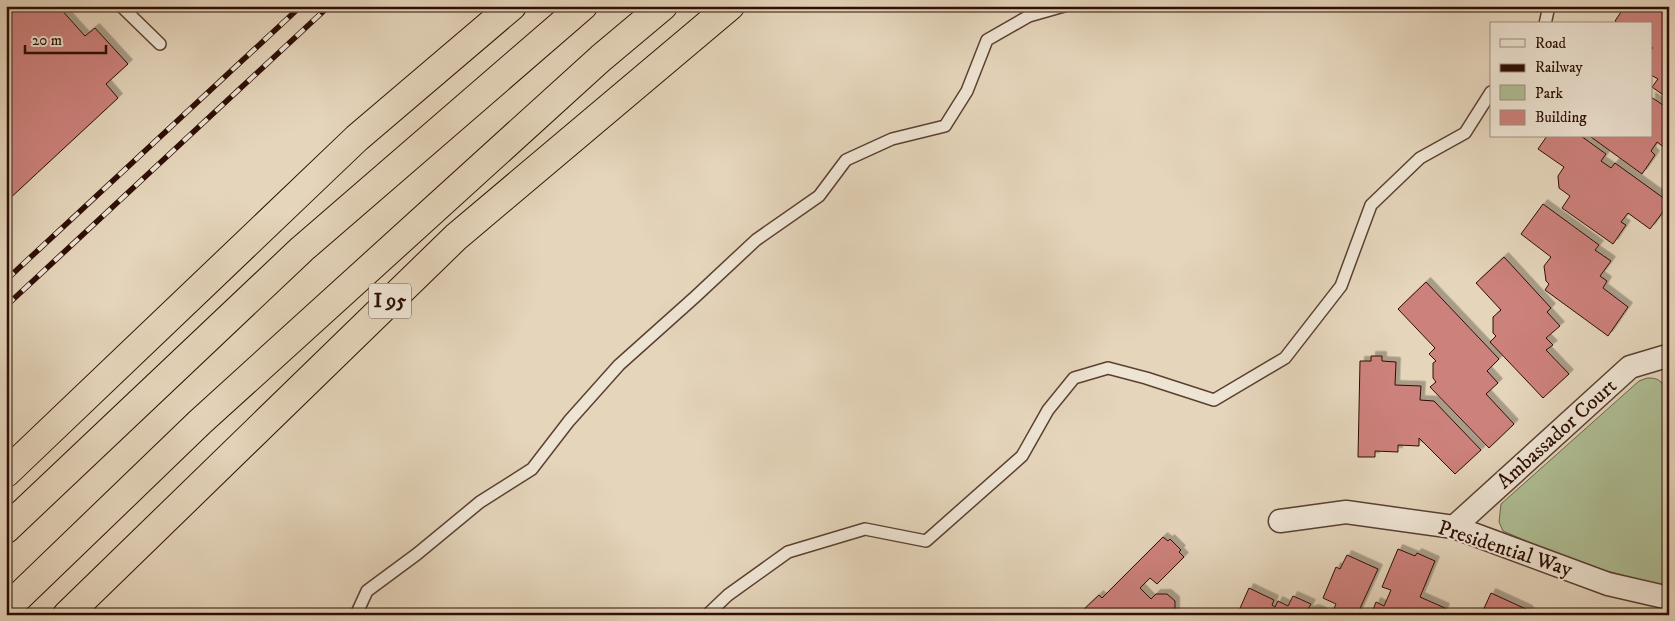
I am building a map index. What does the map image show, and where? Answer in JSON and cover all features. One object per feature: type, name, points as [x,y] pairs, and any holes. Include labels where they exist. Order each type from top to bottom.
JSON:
[{"type":"highway","points":[[6,473],[357,138],[512,6]]},
{"type":"highway","points":[[6,529],[302,249],[583,6]]},
{"type":"highway","points":[[6,609],[200,422],[601,58],[663,6]]},
{"type":"highway","name":"I 95","points":[[67,615],[456,237],[730,6]]},
{"type":"street","name":"Ambassador Court","points":[[1454,528],[1630,367],[1668,355]]},
{"type":"street","name":"Presidential Way","points":[[1280,521],[1346,512],[1454,528],[1608,584],[1669,598]]},
{"type":"lane","points":[[121,6],[160,44]]},
{"type":"lane","points":[[356,615],[367,591],[417,554],[480,502],[532,469],[569,421],[619,365],[756,240],[819,196],[846,160],[892,139],[945,126],[967,91],[987,40],[1029,16],[1064,6]]},
{"type":"lane","points":[[1545,22],[1549,6]]},
{"type":"lane","points":[[707,615],[728,595],[788,552],[865,529],[926,541],[1022,456],[1048,410],[1074,378],[1108,368],[1214,400],[1285,358],[1341,286],[1371,205],[1420,158],[1465,133],[1490,94]]},
{"type":"green space","points":[[1647,378],[1656,379],[1665,388],[1669,412],[1669,475],[1663,478],[1669,495],[1669,587],[1580,564],[1503,531],[1499,522],[1501,504],[1639,381]]},
{"type":"building","points":[[6,6],[58,6],[85,36],[95,28],[128,64],[106,84],[118,98],[6,202]]},
{"type":"building","points":[[1625,6],[1653,6],[1669,18],[1669,99],[1652,87],[1658,79],[1652,76],[1652,22],[1615,21]]},
{"type":"building","points":[[1652,98],[1669,109],[1669,151],[1657,142],[1651,151],[1655,155],[1642,174],[1592,138],[1652,138]]},
{"type":"building","points":[[1546,138],[1584,138],[1606,154],[1601,161],[1611,168],[1615,163],[1669,202],[1669,204],[1650,229],[1628,213],[1621,222],[1626,225],[1613,244],[1562,208],[1570,196],[1559,188],[1558,176],[1564,167],[1538,149]]},
{"type":"building","points":[[1543,204],[1599,245],[1595,250],[1611,261],[1600,276],[1607,281],[1603,288],[1628,307],[1608,336],[1545,290],[1549,284],[1546,281],[1544,266],[1551,257],[1521,234]]},
{"type":"building","points":[[1504,257],[1551,308],[1547,312],[1560,326],[1546,338],[1553,345],[1546,350],[1569,374],[1543,398],[1490,342],[1496,336],[1493,333],[1493,317],[1501,310],[1476,283]]},
{"type":"building","points":[[1426,282],[1499,359],[1487,371],[1498,383],[1486,394],[1514,424],[1489,448],[1430,387],[1436,382],[1433,378],[1433,363],[1436,361],[1429,354],[1435,348],[1398,309]]},
{"type":"building","points":[[1371,356],[1382,356],[1382,361],[1396,362],[1395,385],[1421,386],[1420,400],[1434,401],[1481,450],[1455,474],[1419,438],[1419,446],[1398,445],[1398,452],[1375,451],[1375,457],[1358,457],[1360,361],[1371,361]]},
{"type":"building","points":[[1163,537],[1168,541],[1170,539],[1181,550],[1179,552],[1184,557],[1157,584],[1150,578],[1140,588],[1151,599],[1156,594],[1167,594],[1175,601],[1175,613],[1173,615],[1084,615],[1081,612],[1099,595],[1102,598]]},
{"type":"building","points":[[1398,549],[1415,556],[1417,553],[1435,561],[1420,597],[1445,608],[1442,615],[1371,615],[1376,602],[1384,606],[1391,590],[1382,587]]},
{"type":"building","points":[[1347,555],[1378,569],[1357,615],[1331,615],[1336,604],[1323,598],[1336,567],[1340,569]]},
{"type":"building","points":[[1249,588],[1274,600],[1272,605],[1275,607],[1278,601],[1288,606],[1293,596],[1311,604],[1307,611],[1315,609],[1322,612],[1323,615],[1237,615]]},
{"type":"building","points":[[1491,593],[1528,610],[1530,615],[1481,615]]},
{"type":"railway","points":[[6,280],[301,6]]},
{"type":"railway","points":[[6,306],[329,6]]}]
